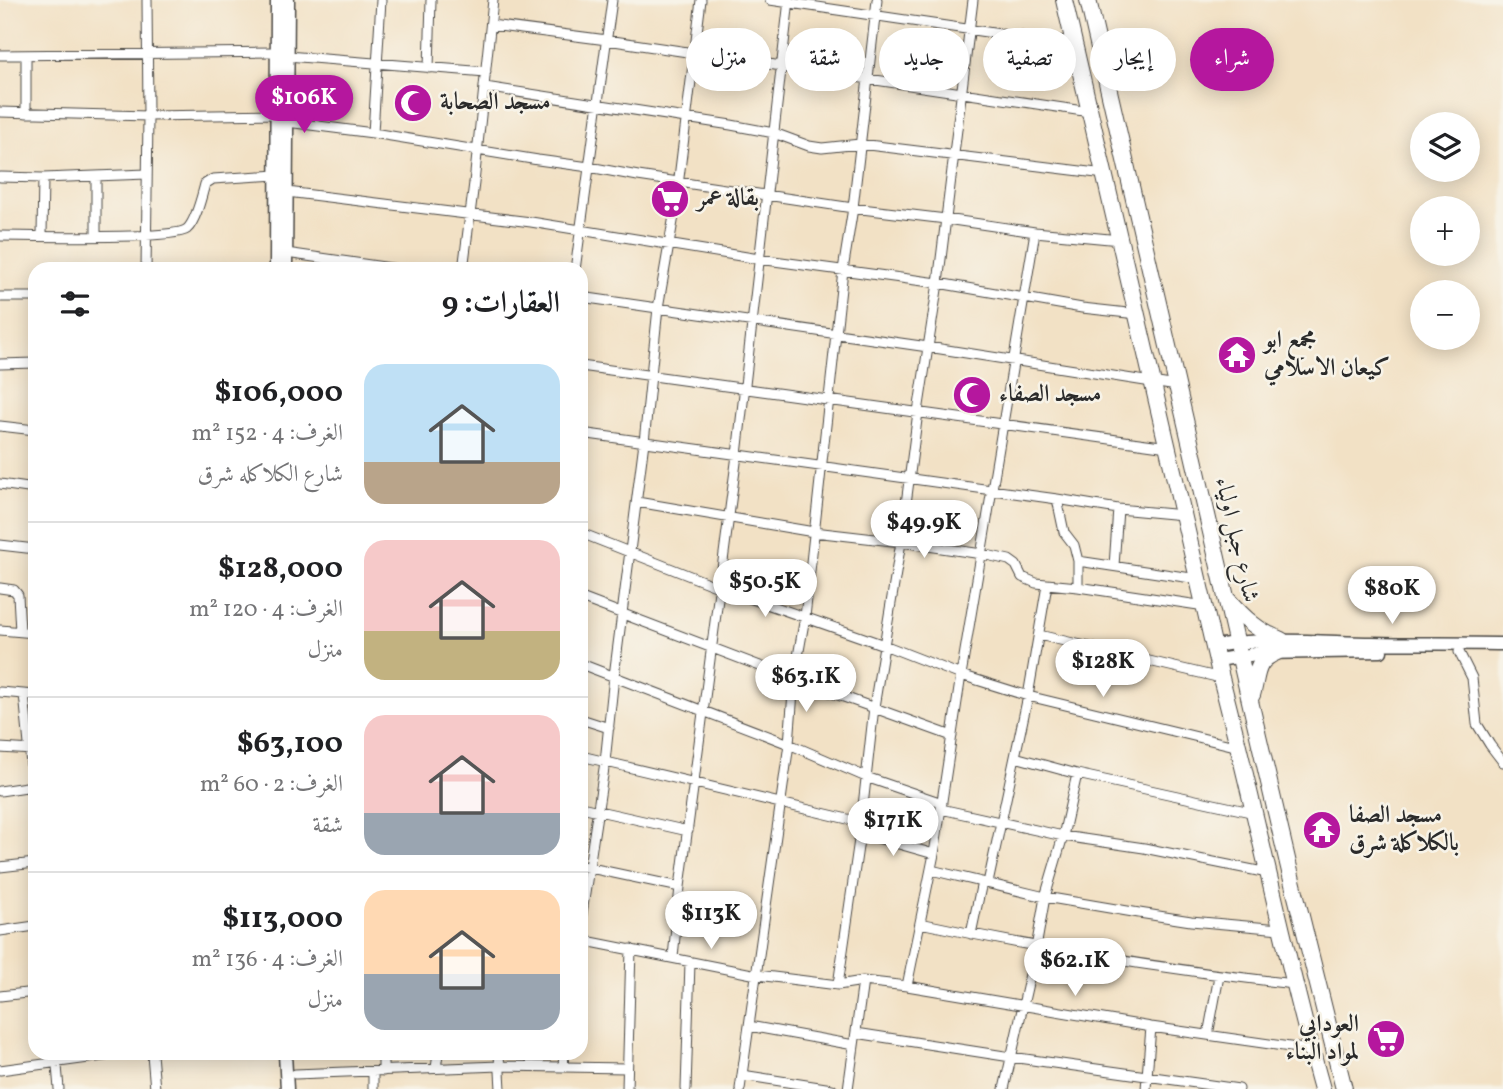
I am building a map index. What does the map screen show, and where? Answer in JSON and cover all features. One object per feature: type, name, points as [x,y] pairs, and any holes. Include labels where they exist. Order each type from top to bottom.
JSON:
[{"type":"highway","name":"شارع جبل اولياء","points":[[1063,0],[1070,28]]},
{"type":"highway","name":"شارع جبل اولياء","points":[[1088,0],[1290,872],[1344,1089]]},
{"type":"highway","name":"شارع جبل اولياء","points":[[1076,51],[1221,678]]},
{"type":"highway","points":[[1107,182],[1132,186]]},
{"type":"highway","points":[[1226,599],[1245,619],[1279,646],[1260,664],[1250,701]]},
{"type":"highway","points":[[1221,678],[1322,1089]]},
{"type":"street","points":[[146,262],[147,0]]},
{"type":"street","points":[[277,0],[282,54],[282,118],[287,192],[286,262]]},
{"type":"street","points":[[282,54],[288,0]]},
{"type":"street","points":[[373,133],[381,0]]},
{"type":"street","points":[[429,68],[431,0]]},
{"type":"street","points":[[464,262],[493,0]]},
{"type":"street","points":[[576,262],[612,0]]},
{"type":"street","points":[[698,28],[701,0]]},
{"type":"street","points":[[770,0],[983,31]]},
{"type":"street","points":[[740,1089],[789,744],[794,680],[805,617],[843,270],[853,208],[877,0]]},
{"type":"street","points":[[838,985],[860,833],[874,707],[938,283],[973,0]]},
{"type":"street","points":[[673,957],[710,648],[737,455],[789,1]]},
{"type":"street","points":[[491,25],[686,53]]},
{"type":"street","points":[[0,55],[148,52],[282,54],[486,72]]},
{"type":"street","points":[[26,54],[26,113]]},
{"type":"street","points":[[771,65],[1090,112]]},
{"type":"street","points":[[485,86],[774,133],[809,146],[822,148],[860,144],[954,156],[1107,182]]},
{"type":"street","points":[[588,855],[599,811],[658,308],[690,91]]},
{"type":"street","points":[[0,112],[282,118],[853,208],[1035,232],[1121,240]]},
{"type":"street","points":[[276,262],[277,175],[282,118]]},
{"type":"street","points":[[0,177],[147,174]]},
{"type":"street","points":[[0,236],[179,233],[192,223],[208,181],[277,175]]},
{"type":"street","points":[[96,176],[96,235]]},
{"type":"street","points":[[42,235],[43,178]]},
{"type":"street","points":[[287,192],[580,229],[759,259],[1137,314]]},
{"type":"street","points":[[907,986],[934,854],[1035,232]]},
{"type":"street","points":[[286,253],[349,262]]},
{"type":"street","points":[[0,297],[28,297]]},
{"type":"street","points":[[588,299],[928,347],[1177,386]]},
{"type":"street","points":[[0,364],[28,363]]},
{"type":"street","points":[[588,367],[1168,447]]},
{"type":"street","points":[[0,426],[28,429]]},
{"type":"street","points":[[588,434],[1118,509],[1183,515]]},
{"type":"street","points":[[0,484],[28,488]]},
{"type":"street","points":[[1057,499],[1063,532],[1074,545],[1078,561],[1078,587]]},
{"type":"street","points":[[637,502],[814,532],[982,554],[1009,560],[1023,576],[1036,583],[1205,606]]},
{"type":"street","points":[[1114,566],[1118,509]]},
{"type":"street","points":[[588,536],[718,587],[961,675],[1028,696],[1239,747]]},
{"type":"street","points":[[0,545],[28,548]]},
{"type":"street","points":[[1078,561],[1198,579]]},
{"type":"street","points":[[971,934],[1015,757],[1047,585]]},
{"type":"street","points":[[0,588],[14,590],[18,595],[20,631]]},
{"type":"street","points":[[588,600],[794,680],[952,736]]},
{"type":"street","points":[[0,630],[28,632]]},
{"type":"street","points":[[1039,635],[1221,678]]},
{"type":"street","points":[[1216,653],[1279,646],[1503,644]]},
{"type":"street","points":[[1372,647],[1503,652]]},
{"type":"street","points":[[1460,652],[1472,678],[1477,724],[1503,762]]},
{"type":"street","points":[[588,667],[941,806],[1000,823],[1063,836],[1144,848],[1268,873]]},
{"type":"street","points":[[0,692],[28,694]]},
{"type":"street","points":[[23,694],[28,725]]},
{"type":"street","points":[[588,721],[608,728]]},
{"type":"street","points":[[0,748],[28,750]]},
{"type":"street","points":[[1015,757],[1077,774],[1255,813]]},
{"type":"street","points":[[588,758],[860,822]]},
{"type":"street","points":[[1004,1089],[1045,897],[1077,774]]},
{"type":"street","points":[[0,791],[28,787]]},
{"type":"street","points":[[588,809],[688,831]]},
{"type":"street","points":[[860,833],[934,854]]},
{"type":"street","points":[[0,867],[28,864]]},
{"type":"street","points":[[588,868],[680,887]]},
{"type":"street","points":[[931,870],[1045,897],[1191,920],[1281,929]]},
{"type":"street","points":[[920,923],[1035,947],[1295,984]]},
{"type":"street","points":[[0,931],[28,927]]},
{"type":"street","points":[[588,941],[757,975],[838,985],[863,981],[907,986],[1151,1027],[1311,1050]]},
{"type":"street","points":[[626,1089],[631,949]]},
{"type":"street","points":[[686,1089],[690,961]]},
{"type":"street","points":[[1208,1035],[1219,975]]},
{"type":"street","points":[[848,1089],[863,981]]},
{"type":"street","points":[[0,996],[28,993]]},
{"type":"street","points":[[749,1026],[854,1045]]},
{"type":"street","points":[[1146,1089],[1151,1027]]},
{"type":"street","points":[[856,1033],[1239,1089]]},
{"type":"street","points":[[0,1070],[48,1060]]},
{"type":"street","points":[[57,1060],[59,1089]]},
{"type":"street","points":[[153,1060],[155,1089]]},
{"type":"street","points":[[285,1060],[287,1089]]},
{"type":"street","points":[[294,1060],[295,1089]]},
{"type":"street","points":[[383,1060],[383,1071]]},
{"type":"street","points":[[436,1069],[437,1060]]},
{"type":"street","points":[[499,1060],[501,1089]]},
{"type":"street","points":[[563,1066],[564,1060]]},
{"type":"street","points":[[295,1074],[499,1066],[627,1068]]},
{"type":"street","points":[[373,1072],[373,1089]]},
{"type":"street","points":[[742,1075],[832,1089]]},
{"type":"place","name":"مسجد الصحابة","points":[[413,103]]},
{"type":"place","name":"بقالة عمر","points":[[670,199]]},
{"type":"place","name":"مجمع ابو كيعان الاسلامي","points":[[1237,355]]},
{"type":"place","name":"مسجد الصفاء","points":[[972,395]]},
{"type":"place","name":"مسجد الصفا بالكلاكلة شرق","points":[[1322,830]]},
{"type":"place","name":"العودابي لمواد البناء","points":[[1386,1039]]}]
